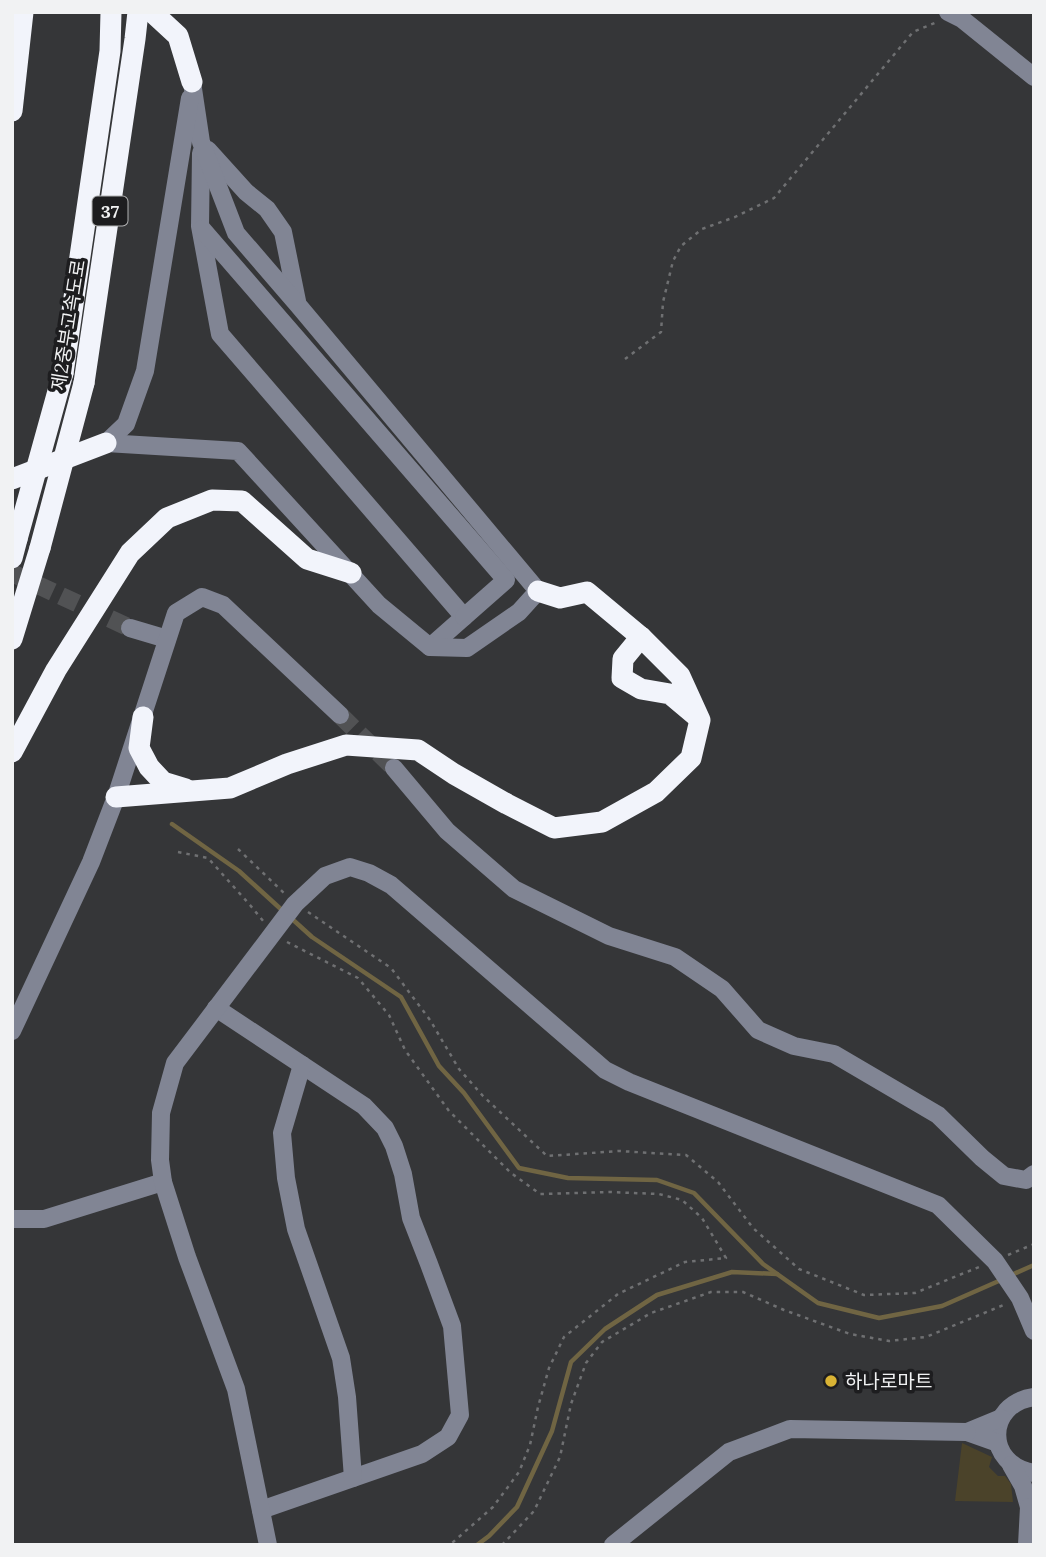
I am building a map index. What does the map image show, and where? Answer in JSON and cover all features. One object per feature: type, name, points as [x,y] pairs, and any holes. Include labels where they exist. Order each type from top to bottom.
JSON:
[{"type":"highway","points":[[12,111],[23,12]]},
{"type":"highway","name":"제2중부고속도로","points":[[15,549],[63,373],[110,51],[111,12]]},
{"type":"highway","name":"제2중부고속도로","points":[[12,639],[40,548],[84,383],[138,12]]},
{"type":"highway","points":[[152,12],[178,36]]},
{"type":"highway","points":[[178,12],[178,36],[192,82]]},
{"type":"highway","points":[[12,479],[106,443]]},
{"type":"highway","points":[[12,752],[56,670],[130,553],[167,518],[212,500],[242,501],[307,559],[351,573]]},
{"type":"highway","points":[[116,797],[230,788],[286,764],[346,745],[418,750],[454,774],[554,828],[602,822],[656,792],[691,758],[700,720],[680,676],[641,637],[587,592],[560,598],[538,591]]},
{"type":"highway","points":[[641,637],[623,659],[622,678],[641,689],[670,694],[700,720]]},
{"type":"highway","points":[[143,717],[139,748],[149,767],[163,782],[192,791]]},
{"type":"street","points":[[951,14],[962,19],[1034,76]]},
{"type":"street","points":[[192,82],[201,142],[200,226],[220,334],[464,617]]},
{"type":"street","points":[[106,443],[126,424],[145,371],[192,82]]},
{"type":"street","points":[[106,443],[238,451],[379,605],[430,647],[467,648],[519,612],[538,591],[236,233],[201,142]]},
{"type":"street","points":[[201,142],[246,192],[267,209],[283,232],[298,305]]},
{"type":"street","points":[[200,226],[506,580],[430,647]]},
{"type":"street","points":[[12,1031],[91,862],[116,797],[176,613],[202,597],[223,605],[340,715]]},
{"type":"street","points":[[130,628],[167,639]]},
{"type":"street","points":[[394,768],[447,831],[514,889],[609,936],[676,957],[722,989],[758,1030],[794,1045],[834,1054],[938,1115],[982,1158],[1004,1175],[1027,1180],[1034,1174]]},
{"type":"street","points":[[268,1545],[236,1389],[187,1257],[163,1182],[160,1160],[162,1113],[175,1063],[272,933],[295,904],[324,876],[350,867],[369,873],[391,885],[605,1070],[629,1082],[938,1205],[995,1261],[1020,1298],[1034,1331]]},
{"type":"street","points":[[216,1008],[364,1106],[385,1128],[403,1174],[411,1219],[452,1326],[460,1415],[448,1437],[422,1454],[261,1510]]},
{"type":"street","points":[[302,1065],[282,1133],[286,1178],[296,1229],[341,1358],[353,1478]]},
{"type":"street","points":[[12,1219],[44,1219],[163,1182]]},
{"type":"street","points":[[1027,1545],[1031,1502],[1001,1452],[997,1430],[1009,1407],[1027,1399],[1034,1384]]},
{"type":"street","points":[[967,1432],[1001,1418]]},
{"type":"street","points":[[613,1545],[729,1452],[790,1429],[967,1432],[998,1443]]},
{"type":"street","points":[[1011,1465],[1034,1473]]},
{"type":"path","points":[[625,359],[661,332],[663,302],[673,261],[681,246],[702,229],[775,198],[913,33],[951,14]]},
{"type":"path","points":[[238,849],[295,904],[391,968],[430,1020],[459,1069],[483,1096],[547,1156],[619,1151],[685,1155],[718,1182],[752,1228],[799,1269],[864,1295],[915,1293],[1034,1244]]},
{"type":"path","points":[[178,852],[208,858],[272,933],[358,978],[389,1015],[405,1049],[449,1111],[511,1173],[540,1194],[659,1194],[682,1200],[702,1218],[726,1258],[685,1262],[618,1294],[564,1337],[549,1368],[530,1445],[519,1472],[493,1507],[452,1543],[445,1545]]},
{"type":"path","points":[[502,1545],[534,1511],[560,1457],[571,1404],[586,1363],[602,1342],[651,1313],[710,1292],[743,1292],[850,1334],[889,1341],[926,1337],[1020,1298]]},
{"type":"shaded area","points":[[962,1443],[992,1457],[989,1467],[998,1476],[1005,1476],[1011,1484],[1013,1502],[955,1501]]},
{"type":"waterway","points":[[172,824],[239,871],[284,912]]},
{"type":"waterway","points":[[291,918],[312,937],[401,997],[439,1066],[464,1093],[519,1168],[568,1178],[657,1180],[694,1193],[763,1264],[818,1303],[879,1318],[942,1306],[1001,1280]]},
{"type":"waterway","points":[[1009,1276],[1034,1265]]},
{"type":"waterway","points":[[477,1545],[517,1507],[552,1431],[571,1362],[605,1329],[657,1295],[732,1272],[777,1274]]},
{"type":"tunnel","points":[[12,573],[130,628]]},
{"type":"tunnel","points":[[340,715],[394,768]]},
{"type":"place","name":"하나로마트","points":[[831,1381]]}]
